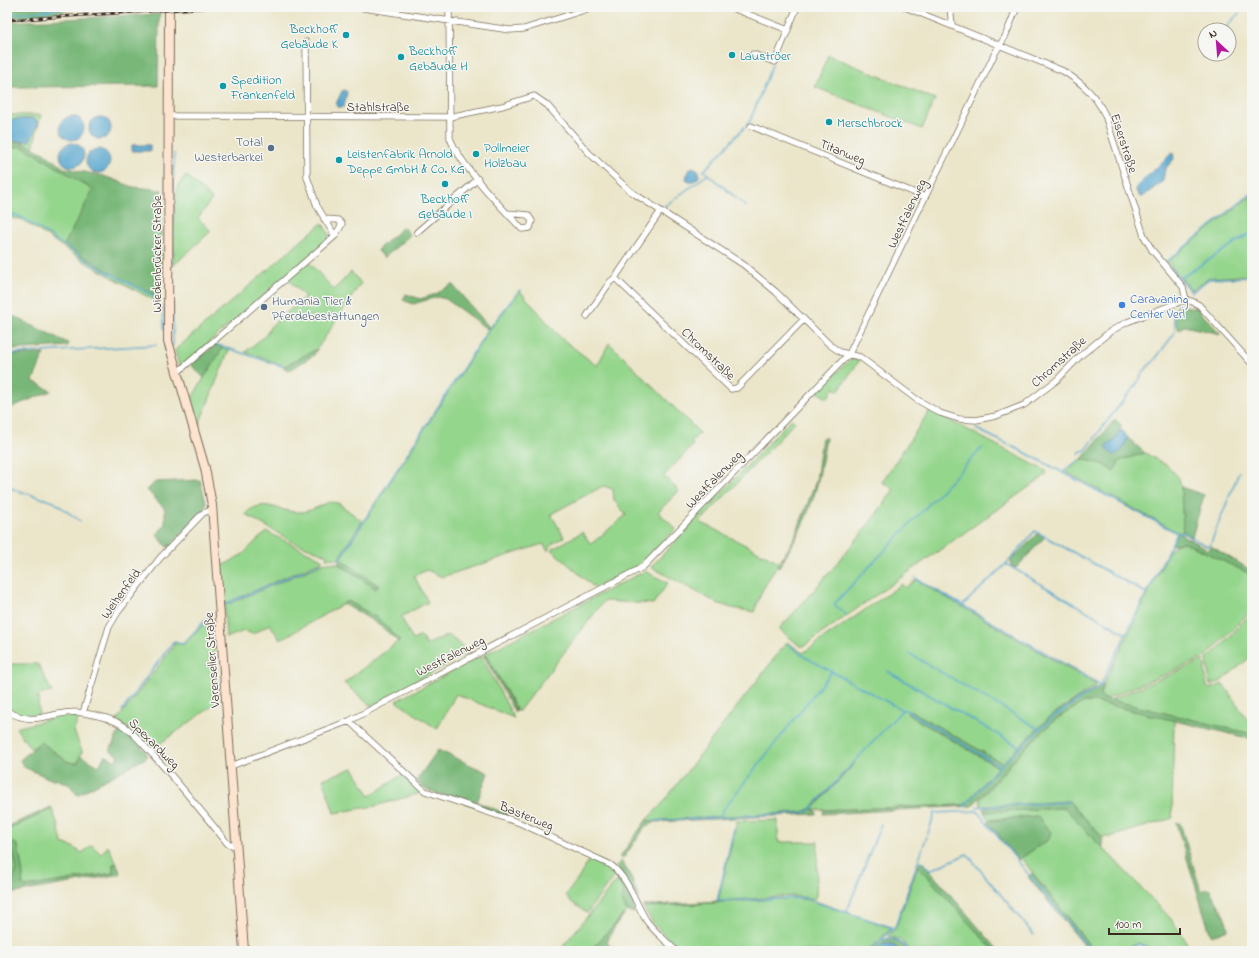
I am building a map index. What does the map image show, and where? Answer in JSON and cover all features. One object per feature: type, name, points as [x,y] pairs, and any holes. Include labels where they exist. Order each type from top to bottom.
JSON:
[{"type":"main road","name":"Wiedenbrücker Straße","points":[[169,7],[168,341],[176,372]]},
{"type":"main road","name":"Varenseller Straße","points":[[176,372],[205,468],[212,510],[244,951]]},
{"type":"street","points":[[357,7],[517,30],[594,7]]},
{"type":"street","points":[[449,7],[450,138],[455,152],[507,213]]},
{"type":"street","points":[[730,7],[788,30]]},
{"type":"street","points":[[753,54],[775,62],[797,7]]},
{"type":"street","name":"Eiserstraße","points":[[905,7],[1000,44],[1063,71],[1082,83],[1097,100],[1105,116],[1144,236],[1152,250],[1183,287],[1186,300]]},
{"type":"street","points":[[950,7],[952,25]]},
{"type":"street","name":"Westfalenweg","points":[[231,766],[349,721],[643,567],[849,354],[1017,7]]},
{"type":"street","points":[[306,42],[307,177],[317,206],[335,236]]},
{"type":"street","name":"Stahlstraße","points":[[169,116],[449,117],[502,106],[534,96]]},
{"type":"street","name":"Chromstraße","points":[[534,96],[547,105],[589,153],[630,191],[660,212],[744,265],[776,292],[830,345],[840,352],[860,357],[916,398],[940,413],[959,419],[976,420],[996,416],[1024,405],[1057,380],[1080,356],[1111,331],[1134,319],[1186,300]]},
{"type":"street","name":"Titanweg","points":[[752,126],[925,197]]},
{"type":"street","points":[[417,232],[478,179]]},
{"type":"street","points":[[587,316],[660,212]]},
{"type":"street","points":[[176,372],[335,236],[342,224],[338,220],[324,218]]},
{"type":"street","name":"Chromstraße","points":[[615,278],[731,389],[737,388],[804,319]]},
{"type":"street","points":[[1186,300],[1199,305],[1252,364]]},
{"type":"street","name":"Weihenfeld","points":[[83,713],[109,627],[118,612],[160,558],[203,513],[212,510]]},
{"type":"street","name":"Spexardweg","points":[[7,711],[17,717],[27,720],[63,712],[83,713],[108,719],[122,725],[133,734],[180,784],[228,844],[236,846]]},
{"type":"street","name":"Basterweg","points":[[349,721],[426,791],[520,824],[611,865],[620,872],[633,892],[646,921],[676,951]]},
{"type":"green space","points":[[25,7],[83,7],[31,17],[7,18],[7,9]]},
{"type":"green space","points":[[160,14],[158,86],[7,87],[7,22]]},
{"type":"green space","points":[[828,55],[935,99],[922,129],[815,87]]},
{"type":"green space","points":[[7,115],[41,115],[33,148],[21,142],[7,144],[7,128],[9,128],[11,137],[25,142],[33,118],[7,120]]},
{"type":"green space","points":[[21,142],[44,153],[64,168],[104,176],[133,187],[162,190],[160,298],[121,279],[64,245],[93,190],[31,151],[20,146],[7,150],[7,144]]},
{"type":"green space","points":[[20,146],[31,151],[93,190],[86,259],[160,298],[159,303],[90,265],[21,219],[7,218],[7,150]]},
{"type":"green space","points":[[186,175],[212,199],[198,218],[211,231],[173,266],[174,209],[177,187]]},
{"type":"green space","points":[[1252,195],[1252,275],[1209,278],[1192,290],[1167,262]]},
{"type":"green space","points":[[322,223],[329,234],[329,238],[182,366],[179,366],[175,350]]},
{"type":"green space","points":[[403,227],[410,235],[384,258],[377,250]]},
{"type":"green space","points":[[308,261],[334,290],[351,272],[361,283],[317,349],[285,366],[245,352],[266,335],[270,327],[305,297],[288,279]]},
{"type":"green space","points":[[452,284],[489,327],[487,329],[446,299],[437,297],[413,304],[403,300],[406,294],[420,299],[436,294]]},
{"type":"green space","points":[[520,291],[561,338],[597,366],[609,343],[700,433],[691,442],[693,445],[664,476],[679,491],[658,512],[676,529],[638,565],[595,588],[553,551],[553,549],[582,532],[591,544],[626,515],[614,500],[613,489],[603,486],[551,514],[564,537],[552,544],[548,551],[543,544],[442,577],[427,570],[414,576],[428,602],[401,617],[413,640],[421,636],[426,645],[448,635],[470,652],[371,706],[344,683],[400,640],[379,619],[348,601],[280,640],[270,624],[253,634],[244,631],[226,638],[224,606],[325,563],[337,563],[376,588],[379,586],[340,559],[489,330]]},
{"type":"green space","points":[[1178,305],[1196,308],[1221,334],[1184,326],[1179,330],[1174,318]]},
{"type":"green space","points":[[7,313],[68,343],[68,346],[7,350]]},
{"type":"green space","points":[[215,345],[223,347],[204,378],[191,365]]},
{"type":"green space","points":[[223,347],[229,350],[198,427],[190,401]]},
{"type":"green space","points":[[317,349],[314,355],[290,370],[284,368],[285,366]]},
{"type":"green space","points":[[44,354],[33,381],[51,391],[12,407],[7,426],[7,355]]},
{"type":"green space","points":[[850,360],[860,360],[838,391],[834,388],[827,399],[817,391]]},
{"type":"green space","points":[[930,410],[1046,471],[1046,475],[804,646],[800,646],[779,629],[824,578],[881,508],[894,489],[882,482]]},
{"type":"green space","points":[[791,419],[795,422],[700,522],[779,562],[762,591],[754,612],[732,608],[717,603],[651,567]]},
{"type":"green space","points":[[1115,419],[1122,426],[1114,440],[1106,447],[1122,451],[1128,438],[1145,453],[1121,460],[1113,472],[1105,465],[1082,459]]},
{"type":"green space","points":[[822,438],[826,438],[814,496],[801,529],[779,568],[777,567],[795,537],[816,481]]},
{"type":"green space","points":[[1145,453],[1168,466],[1179,478],[1181,487],[1183,532],[1177,532],[1066,472],[1082,459],[1105,465],[1111,471],[1121,460]]},
{"type":"green space","points":[[200,480],[206,503],[205,509],[168,548],[157,535],[165,524],[165,509],[147,490],[155,482]]},
{"type":"green space","points":[[1181,487],[1204,495],[1192,537],[1183,532]]},
{"type":"green space","points":[[329,502],[338,503],[362,521],[338,559],[326,558],[327,555],[293,542],[245,514],[258,506],[270,506],[289,511],[301,512],[314,509]]},
{"type":"green space","points":[[267,532],[322,559],[322,561],[224,604],[221,567],[243,554]]},
{"type":"green space","points":[[1178,533],[1209,550],[1211,546],[1252,571],[1252,575],[1184,542],[1171,545]]},
{"type":"green space","points":[[1037,534],[1044,538],[1016,568],[1011,566],[1011,560]]},
{"type":"green space","points":[[1184,542],[1252,575],[1252,609],[1206,657],[1106,699],[1102,698],[1100,694],[1104,683],[1169,551],[1177,544]]},
{"type":"green space","points":[[340,559],[379,586],[376,589],[338,563]]},
{"type":"green space","points":[[645,571],[668,583],[653,604],[604,601],[518,712],[487,656],[483,655]]},
{"type":"green space","points":[[916,580],[1097,685],[1052,715],[1002,763],[909,711],[907,714],[998,767],[964,805],[812,810],[855,763],[851,765],[811,808],[803,812],[648,821],[647,819],[661,805],[787,642],[803,653],[902,584],[905,588]]},
{"type":"green space","points":[[348,601],[379,619],[400,640],[398,642],[379,625],[344,604]]},
{"type":"green space","points":[[1252,612],[1252,656],[1220,682],[1210,685],[1207,659]]},
{"type":"green space","points":[[210,618],[212,622],[218,702],[151,750],[117,720],[173,647],[174,643],[184,644]]},
{"type":"green space","points":[[481,656],[514,718],[456,694],[437,729],[396,701]]},
{"type":"green space","points":[[484,656],[487,656],[516,710],[515,713]]},
{"type":"green space","points":[[1204,660],[1207,687],[1210,689],[1223,684],[1252,726],[1252,734],[1110,700]]},
{"type":"green space","points":[[7,664],[38,664],[52,692],[38,695],[39,715],[27,717],[7,709]]},
{"type":"green space","points":[[1104,683],[1100,694],[1102,698],[1252,734],[1252,739],[1096,702],[1084,702],[1056,719],[1026,747],[972,806],[823,814],[824,810],[964,805],[998,767],[907,714],[910,710],[1002,763],[1052,715]]},
{"type":"green space","points":[[1084,702],[1096,702],[1174,720],[1173,818],[1110,837],[1102,837],[1069,801],[981,806],[980,799],[1026,747],[1056,719]]},
{"type":"green space","points":[[61,716],[79,716],[74,731],[82,751],[78,763],[68,762],[41,742],[31,749],[16,728]]},
{"type":"green space","points":[[121,728],[131,735],[147,753],[146,758],[77,795],[70,785],[56,779],[55,781],[24,767],[20,760],[41,742],[68,762],[78,763],[80,756],[99,766],[105,755],[115,761],[118,756],[110,750]]},
{"type":"green space","points":[[438,750],[488,773],[477,802],[507,814],[506,817],[425,789],[416,781]]},
{"type":"green space","points":[[854,763],[812,810],[816,811],[816,814],[654,822],[645,827],[624,857],[621,859],[620,857],[647,819],[649,821],[803,812],[811,808]]},
{"type":"green space","points":[[353,768],[370,796],[403,774],[421,793],[375,806],[334,813],[323,779]]},
{"type":"green space","points":[[1069,801],[1102,837],[1103,847],[1097,843],[1065,808],[984,812],[983,808]]},
{"type":"green space","points":[[51,807],[52,809],[7,830],[7,827]]},
{"type":"green space","points":[[1065,808],[1172,920],[1192,951],[1155,951],[1139,943],[1121,951],[1094,951],[1021,858],[1049,839],[1050,832],[1037,816],[989,820],[984,812]]},
{"type":"green space","points":[[52,809],[58,825],[62,843],[73,847],[82,853],[92,845],[101,854],[108,846],[117,864],[113,864],[113,873],[26,887],[22,884],[23,875],[18,845],[7,840],[7,830]]},
{"type":"green space","points":[[1037,816],[1051,832],[1049,839],[1018,860],[987,821]]},
{"type":"green space","points":[[778,820],[778,842],[818,842],[816,899],[794,896],[718,901],[737,821]]},
{"type":"green space","points":[[1176,823],[1180,823],[1201,891],[1209,889],[1221,909],[1228,926],[1228,930],[1211,936]]},
{"type":"green space","points":[[7,840],[18,845],[23,875],[22,884],[26,887],[113,873],[113,864],[117,864],[121,874],[9,894],[15,876],[16,864],[12,853],[7,847]]},
{"type":"green space","points":[[7,847],[12,853],[16,865],[16,872],[7,898]]},
{"type":"green space","points":[[591,857],[604,863],[617,872],[587,913],[570,901],[566,895],[578,879]]},
{"type":"green space","points":[[621,861],[629,873],[639,898],[638,899],[616,867]]},
{"type":"green space","points":[[919,863],[923,863],[999,951],[994,951],[918,866]]},
{"type":"green space","points":[[918,866],[994,951],[910,951],[901,940],[888,936],[895,929]]},
{"type":"green space","points":[[1032,873],[1094,951],[1089,951],[1028,877]]},
{"type":"green space","points":[[619,878],[618,881],[624,892],[621,899],[627,911],[590,951],[569,951],[563,946]]},
{"type":"green space","points":[[620,878],[633,901],[634,913],[627,911],[621,899],[624,892],[618,881]]},
{"type":"green space","points":[[794,898],[815,901],[892,928],[867,951],[680,951],[655,926],[643,907]]},
{"type":"green space","points":[[717,901],[717,903],[643,907],[643,906]]},
{"type":"green space","points":[[627,911],[611,934],[607,943],[616,951],[607,951],[604,948],[601,951],[590,951]]},
{"type":"green space","points":[[892,939],[899,942],[907,951],[900,951],[892,944],[870,951],[882,940]]},
{"type":"water","points":[[345,90],[347,92],[344,107],[337,107],[336,104],[342,91]]},
{"type":"water","points":[[72,116],[81,119],[84,128],[81,137],[72,140],[63,137],[60,128],[63,119]]},
{"type":"water","points":[[96,117],[104,117],[111,124],[111,132],[104,139],[96,139],[89,132],[89,124]]},
{"type":"water","points":[[33,118],[38,124],[30,141],[14,141],[9,128],[7,128],[7,120]]},
{"type":"water","points":[[72,143],[81,146],[84,155],[81,164],[72,167],[63,164],[60,155],[63,146]]},
{"type":"water","points":[[132,145],[150,145],[150,151],[132,151]]},
{"type":"water","points":[[98,149],[106,153],[110,161],[106,169],[98,173],[90,169],[86,161],[90,153]]},
{"type":"water","points":[[1173,152],[1174,159],[1165,169],[1163,181],[1144,196],[1140,197],[1136,191],[1136,187]]},
{"type":"water","points":[[692,167],[697,169],[700,175],[697,179],[691,182],[686,179],[688,171]]},
{"type":"water","points":[[1120,430],[1123,431],[1128,438],[1122,451],[1114,455],[1109,452],[1106,447],[1114,440]]},
{"type":"water","points":[[884,944],[892,944],[900,951],[876,951]]},
{"type":"waterway","points":[[7,15],[58,9],[59,7]]},
{"type":"waterway","points":[[1231,22],[1239,13]]},
{"type":"waterway","points":[[746,206],[704,171],[750,121],[772,65]]},
{"type":"waterway","points":[[172,264],[174,153]]},
{"type":"waterway","points":[[662,208],[707,175]]},
{"type":"waterway","points":[[1166,262],[1252,193]]},
{"type":"waterway","points":[[7,216],[16,215],[23,218],[92,264],[152,295],[158,301]]},
{"type":"waterway","points":[[1179,277],[1184,276],[1252,232]]},
{"type":"waterway","points":[[1170,267],[1192,292],[1209,279],[1252,277]]},
{"type":"waterway","points":[[172,282],[173,346]]},
{"type":"waterway","points":[[339,559],[488,330],[520,290]]},
{"type":"waterway","points":[[163,307],[164,329]]},
{"type":"waterway","points":[[1079,455],[1080,452],[1086,450],[1135,386],[1144,371],[1153,362],[1174,334],[1174,308]]},
{"type":"waterway","points":[[215,344],[284,367]]},
{"type":"waterway","points":[[7,354],[156,345]]},
{"type":"waterway","points":[[165,346],[172,373]]},
{"type":"waterway","points":[[7,386],[10,404],[7,421]]},
{"type":"waterway","points":[[976,429],[1026,453],[1177,533],[1183,533],[1207,546],[1210,545],[1239,472]]},
{"type":"waterway","points":[[846,615],[834,604],[982,448]]},
{"type":"waterway","points":[[1064,474],[1065,470],[1079,460]]},
{"type":"waterway","points":[[7,479],[9,485],[13,489],[54,502],[80,521]]},
{"type":"waterway","points":[[963,605],[1006,564],[1035,531],[1146,593]]},
{"type":"waterway","points":[[1006,564],[1126,634],[1177,533]]},
{"type":"waterway","points":[[223,605],[322,563]]},
{"type":"waterway","points":[[915,578],[1101,685]]},
{"type":"waterway","points":[[122,711],[173,642],[175,641],[181,644],[184,643],[209,616]]},
{"type":"waterway","points":[[963,807],[1000,766],[1053,717],[1100,686],[1126,634]]},
{"type":"waterway","points":[[653,821],[803,813],[810,810],[902,710],[805,657],[788,644]]},
{"type":"waterway","points":[[910,654],[1039,729]]},
{"type":"waterway","points":[[721,817],[722,811],[832,671]]},
{"type":"waterway","points":[[887,671],[1020,747]]},
{"type":"waterway","points":[[902,710],[906,710],[1000,766]]},
{"type":"waterway","points":[[976,807],[1068,802]]},
{"type":"waterway","points":[[882,939],[895,927],[935,813],[977,811],[1091,951]]},
{"type":"waterway","points":[[847,911],[881,824]]},
{"type":"waterway","points":[[734,829],[717,901],[803,898],[894,928]]},
{"type":"waterway","points":[[919,861],[923,862],[930,870],[967,854],[1034,935]]},
{"type":"waterway","points":[[868,951],[879,942],[889,938],[898,941],[909,951]]},
{"type":"waterway","points":[[1124,951],[1139,944],[1154,951]]},
{"type":"waterway","points":[[652,951],[662,945],[667,945]]},
{"type":"railway","points":[[7,20],[216,7]]},
{"type":"place","name":"Beckhoff Gebäude K","points":[[346,35]]},
{"type":"place","name":"Lauströer","points":[[732,55]]},
{"type":"place","name":"Beckhoff Gebäude H","points":[[401,57]]},
{"type":"place","name":"Spedition Frankenfeld","points":[[223,86]]},
{"type":"place","name":"Merschbrock","points":[[829,122]]},
{"type":"place","name":"Total Westerbarkei","points":[[271,148]]},
{"type":"place","name":"Pollmeier Holzbau","points":[[476,154]]},
{"type":"place","name":"Leistenfabrik Arnold Deppe GmbH & Co. KG","points":[[339,160]]},
{"type":"place","name":"Beckhoff Gebäude I","points":[[445,184]]},
{"type":"place","name":"Caravaning Center Verl","points":[[1122,305]]},
{"type":"place","name":"Humania Tier & Pferdebestattungen","points":[[264,307]]}]
